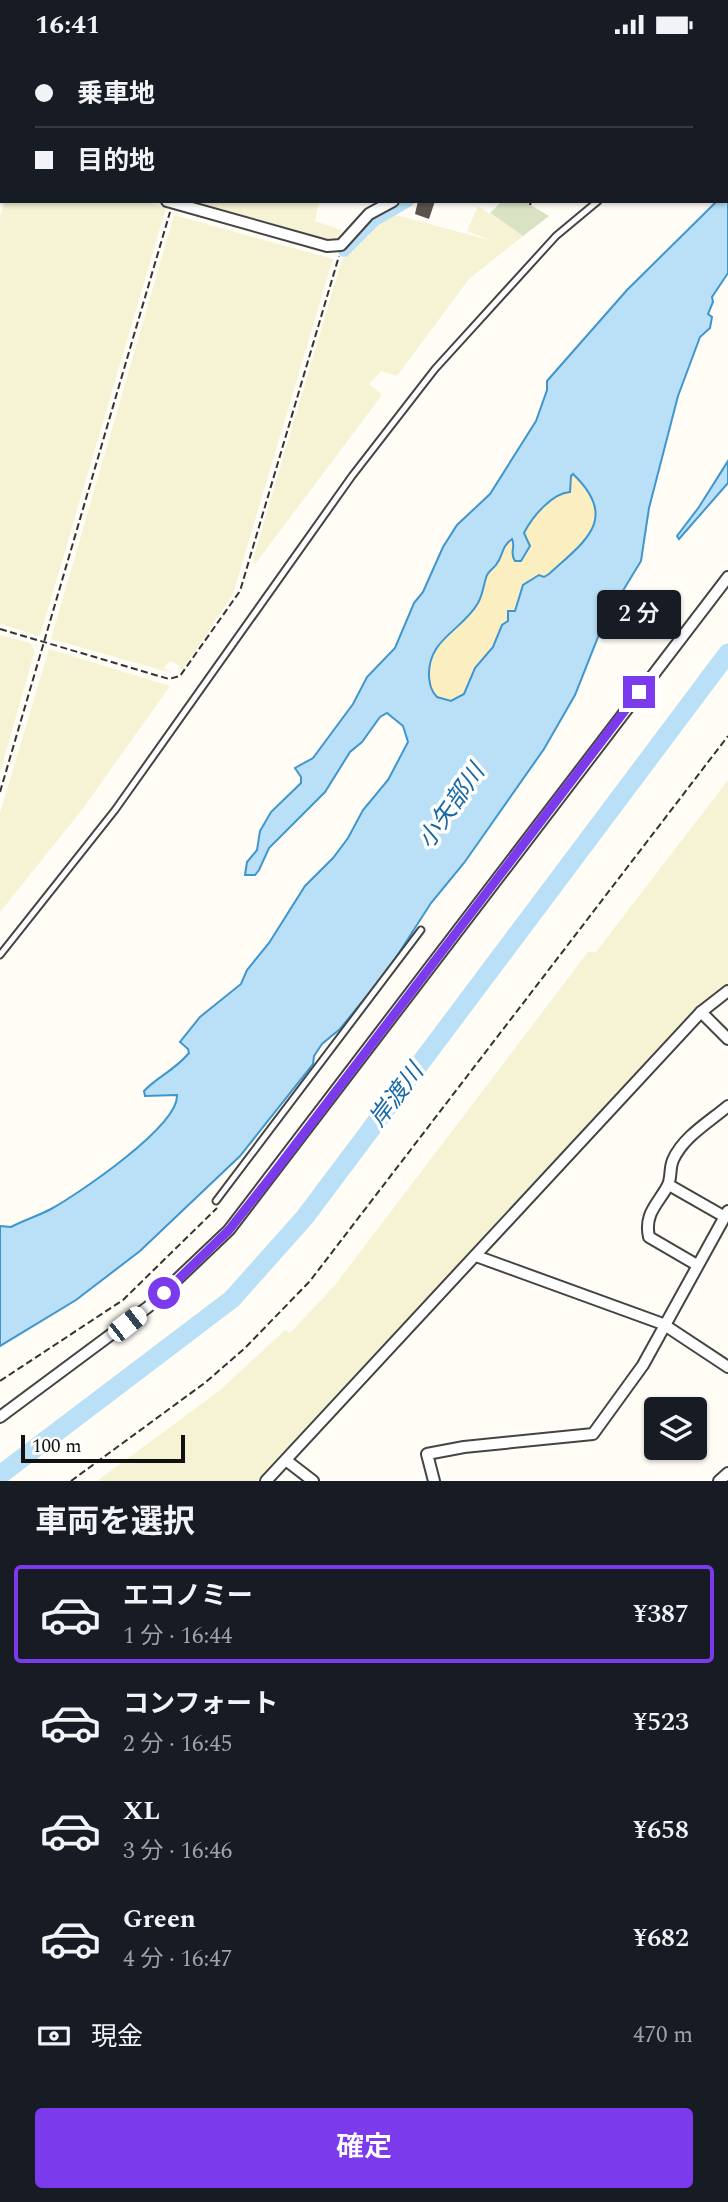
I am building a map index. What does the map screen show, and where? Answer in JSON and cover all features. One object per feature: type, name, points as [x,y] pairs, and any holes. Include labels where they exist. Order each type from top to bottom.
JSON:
[{"type":"street","points":[[174,203],[327,246],[341,245],[369,214],[390,203]]},
{"type":"street","points":[[0,1417],[148,1307],[229,1230],[728,576]]},
{"type":"street","points":[[266,1481],[701,1013],[728,991]]},
{"type":"street","points":[[701,1013],[728,1039]]},
{"type":"street","points":[[696,1265],[649,1237],[646,1225],[652,1207],[669,1185],[671,1163],[681,1145],[728,1106]]},
{"type":"street","points":[[434,1481],[427,1454],[464,1447],[593,1434],[643,1365],[663,1324],[726,1214],[669,1185]]},
{"type":"street","points":[[476,1256],[663,1324],[728,1367]]},
{"type":"street","points":[[287,1461],[313,1481]]},
{"type":"street","points":[[719,1481],[728,1473]]},
{"type":"lane","points":[[0,955],[115,810],[352,476],[435,369],[556,236],[596,203]]},
{"type":"lane","points":[[216,1201],[421,930]]},
{"type":"path","points":[[0,792],[170,203]]},
{"type":"path","points":[[0,629],[169,679],[180,676],[240,591],[341,245]]},
{"type":"path","points":[[71,1481],[206,1382],[245,1348],[310,1281],[728,736]]},
{"type":"path","points":[[0,1381],[123,1300],[220,1206],[216,1201]]},
{"type":"shaded area","points":[[4,203],[150,203],[166,208],[40,636],[0,624],[0,216]]},
{"type":"shaded area","points":[[193,203],[319,203],[315,221],[341,230],[339,238],[319,241]]},
{"type":"shaded area","points":[[478,206],[523,236],[469,279],[397,376],[381,371],[369,384],[382,395],[255,564],[253,559],[341,263],[354,244],[376,223],[392,214],[493,241],[467,231]]},
{"type":"shaded area","points":[[174,215],[333,259],[233,594],[183,669],[178,670],[180,666],[170,661],[164,668],[172,673],[51,639]]},
{"type":"shaded area","points":[[0,635],[30,643],[35,650],[0,773]]},
{"type":"shaded area","points":[[49,649],[170,686],[81,811],[0,912],[0,813]]},
{"type":"shaded area","points":[[728,780],[728,984],[684,1020],[257,1481],[97,1481],[219,1391],[285,1330],[290,1333],[335,1285],[588,952],[596,952]]},
{"type":"sand","points":[[573,474],[587,490],[594,504],[596,517],[592,529],[575,551],[549,574],[544,577],[539,575],[520,590],[515,611],[508,611],[508,621],[467,684],[464,694],[451,701],[437,697],[431,688],[429,677],[437,648],[474,608],[487,575],[513,539],[513,558],[524,558],[530,548],[524,533],[528,526],[549,501],[571,490]]},
{"type":"green space","points":[[500,203],[527,203],[549,216],[523,236],[490,213]]},
{"type":"water","name":"小矢部川","points":[[715,203],[728,203],[728,273],[712,297],[713,302],[708,314],[712,317],[710,328],[700,337],[678,396],[649,508],[641,561],[604,622],[575,695],[544,749],[464,863],[431,903],[388,970],[340,1029],[322,1044],[314,1056],[313,1064],[240,1156],[140,1251],[76,1300],[0,1346],[0,1226],[11,1227],[41,1214],[82,1189],[145,1141],[173,1108],[177,1095],[145,1096],[144,1091],[189,1053],[180,1042],[200,1017],[241,984],[247,970],[269,943],[305,886],[333,858],[348,838],[363,810],[388,780],[408,742],[403,726],[387,713],[380,717],[362,742],[350,752],[325,792],[269,848],[255,875],[245,875],[247,862],[257,850],[260,831],[271,812],[301,783],[301,777],[295,768],[313,758],[353,704],[367,677],[395,648],[414,603],[423,592],[443,547],[457,525],[490,494],[536,421],[547,390],[547,381],[627,290]],"holes":[[[573,474],[587,490],[594,504],[596,517],[585,540],[549,574],[544,577],[539,575],[523,585],[515,611],[508,611],[508,621],[502,625],[493,647],[475,668],[464,694],[451,701],[437,697],[431,688],[429,677],[434,653],[439,644],[478,603],[487,576],[506,545],[512,539],[513,558],[515,561],[521,561],[530,546],[524,533],[537,513],[550,501],[570,492]]]},
{"type":"water","points":[[728,461],[728,483],[679,539],[677,536]]},
{"type":"building","points":[[418,203],[434,203],[429,219],[415,214]]},
{"type":"waterway","points":[[344,251],[375,220],[405,203]]},
{"type":"waterway","name":"岸渡川","points":[[0,1475],[232,1299],[305,1217],[728,653]]},
{"type":"route","points":[[164,1293],[229,1230],[639,692]]}]
